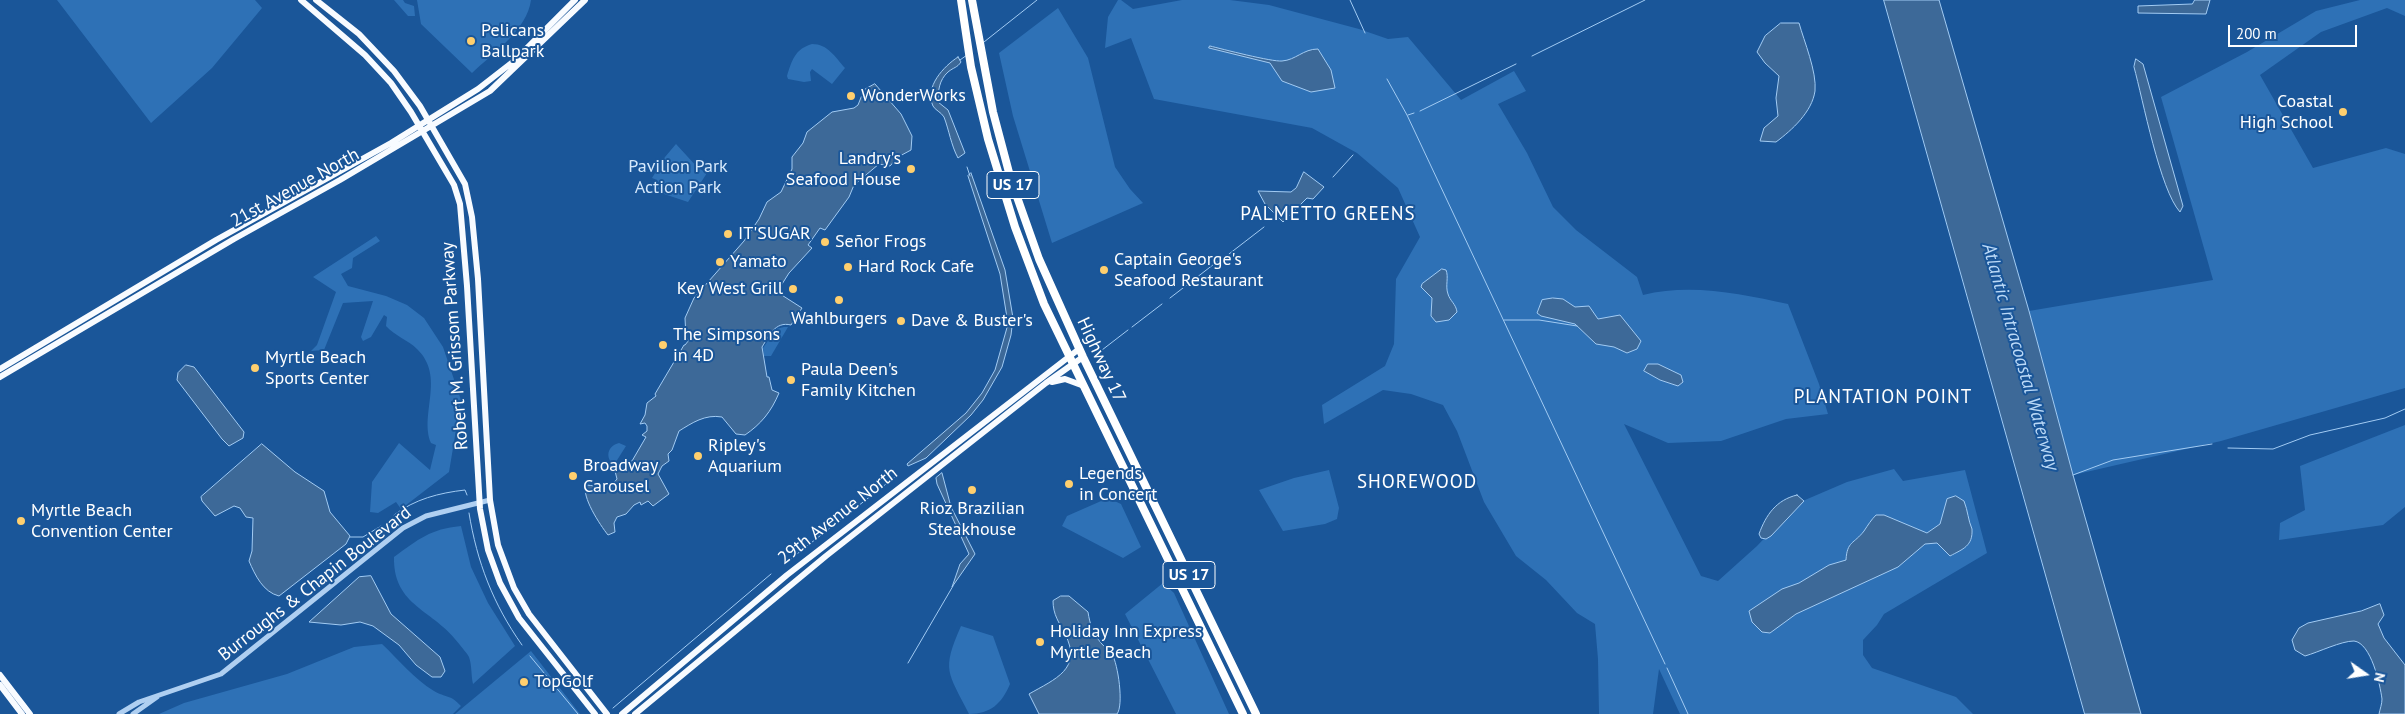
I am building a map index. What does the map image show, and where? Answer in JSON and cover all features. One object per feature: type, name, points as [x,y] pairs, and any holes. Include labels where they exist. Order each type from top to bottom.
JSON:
[{"type":"highway","name":"Highway 17","points":[[961,0],[967,42],[988,139],[1015,227],[1044,304],[1243,714]]},
{"type":"highway","name":"Highway 17","points":[[972,0],[982,59],[1003,151],[1039,259],[1079,349],[1256,714]]},
{"type":"main road","name":"Robert M. Grissom Parkway","points":[[301,0],[366,55],[391,83],[454,185],[460,204],[468,295],[480,502],[488,550],[508,598],[528,630],[595,714]]},
{"type":"main road","name":"Robert M. Grissom Parkway","points":[[316,0],[378,52],[394,71],[430,123],[466,184],[470,201],[479,303],[490,500],[501,554],[522,602],[538,627],[607,714]]},
{"type":"main road","name":"21st Avenue North","points":[[0,377],[421,129],[496,77],[575,0]]},
{"type":"main road","name":"21st Avenue North","points":[[430,123],[490,91],[585,0]]},
{"type":"main road","name":"21st Avenue North","points":[[0,369],[216,240],[421,129]]},
{"type":"main road","name":"29th Avenue North","points":[[622,714],[787,575],[1079,349]]},
{"type":"main road","name":"29th Avenue North","points":[[635,714],[826,556],[1046,383],[1083,357]]},
{"type":"main road","points":[[1046,383],[1065,379],[1084,386]]},
{"type":"main road","points":[[0,675],[30,714]]},
{"type":"main road","points":[[0,685],[22,714]]},
{"type":"street","name":"Burroughs & Chapin Boulevard","points":[[119,714],[138,702],[221,674],[403,528],[426,516],[490,500]]},
{"type":"street","name":"Burroughs & Chapin Boulevard","points":[[133,714],[159,695]]},
{"type":"green space","points":[[57,0],[255,0],[262,8],[212,68],[151,123]]},
{"type":"green space","points":[[394,0],[403,0],[405,3],[414,6],[415,16],[408,16]]},
{"type":"green space","name":"Pelicans Ballpark","points":[[417,0],[531,0],[528,11],[516,31],[472,73],[421,24]]},
{"type":"green space","points":[[1118,0],[1121,0],[1133,9],[1182,0],[1230,0],[1269,5],[1359,29],[1388,39],[1408,37],[1461,100],[1514,71],[1526,91],[1498,104],[1527,153],[1553,207],[1576,230],[1637,277],[1643,295],[1679,290],[1716,291],[1788,304],[1819,384],[1828,414],[1786,419],[1721,441],[1668,443],[1624,424],[1701,576],[1718,581],[1757,546],[1798,503],[1847,482],[1894,469],[1903,481],[1965,470],[1987,553],[1884,614],[1863,640],[1863,655],[1872,668],[1956,697],[1973,714],[1680,714],[1659,669],[1653,714],[1599,714],[1595,624],[1577,613],[1546,580],[1516,556],[1484,502],[1457,431],[1443,405],[1411,394],[1383,390],[1324,424],[1322,405],[1385,366],[1394,344],[1396,279],[1420,237],[1398,188],[1357,153],[1312,128],[1154,99],[1131,38],[1105,48],[1108,17]]},
{"type":"green space","points":[[2360,0],[2405,0],[2405,16],[2387,8],[2321,32],[2260,75],[2313,168],[2386,148],[2405,154],[2405,388],[2221,441],[2073,475],[2029,311],[2213,280],[2161,97],[2247,52],[2316,11]]},
{"type":"green space","points":[[1058,8],[1088,58],[1115,167],[1130,189],[1143,203],[1052,243],[1013,116],[999,53]]},
{"type":"green space","points":[[812,44],[827,49],[845,68],[832,84],[812,69],[810,72],[811,81],[804,82],[788,79],[787,76],[795,56],[806,46]]},
{"type":"green space","name":"Pavilion Park Action Park","points":[[676,144],[698,168],[707,173],[688,202],[652,190],[657,180],[652,178]]},
{"type":"green space","points":[[376,236],[380,241],[353,258],[352,268],[341,274],[348,286],[386,296],[407,305],[424,318],[443,347],[461,400],[449,472],[401,509],[396,502],[378,513],[370,512],[372,482],[399,443],[430,470],[436,445],[431,443],[428,432],[430,371],[417,349],[386,326],[387,317],[384,315],[371,337],[363,341],[361,337],[373,301],[343,303],[324,350],[311,351],[317,345],[336,292],[313,277]]},
{"type":"green space","points":[[788,327],[771,356],[764,356],[763,348],[776,329]]},
{"type":"green space","points":[[2405,425],[2405,507],[2383,525],[2279,540],[2280,523],[2305,510],[2300,466]]},
{"type":"green space","points":[[619,443],[626,446],[614,465],[608,456],[610,449]]},
{"type":"green space","points":[[1329,470],[1339,508],[1337,519],[1325,524],[1283,531],[1259,490],[1294,478]]},
{"type":"green space","points":[[1108,498],[1121,504],[1141,547],[1123,558],[1062,526],[1067,516]]},
{"type":"green space","points":[[461,526],[471,567],[488,603],[515,646],[473,684],[471,663],[468,655],[450,633],[408,597],[400,587],[395,574],[394,557],[433,532]]},
{"type":"green space","points":[[1163,583],[1174,593],[1229,714],[1176,714],[1125,614]]},
{"type":"green space","points":[[961,626],[993,636],[1010,684],[999,702],[990,710],[984,712],[969,714],[952,680],[949,663]]},
{"type":"green space","points":[[382,644],[420,681],[434,691],[451,698],[461,706],[453,714],[159,714],[184,703],[287,674],[354,647]]},
{"type":"green space","name":"TopGolf","points":[[531,651],[580,714],[455,714]]},
{"type":"water","name":"Atlantic Intracoastal Waterway","points":[[1884,0],[1939,0],[2029,311],[2073,475],[2141,714],[2085,714]]},
{"type":"water","points":[[2195,0],[2210,0],[2206,14],[2138,13],[2138,6],[2192,4]]},
{"type":"water","points":[[1781,23],[1799,23],[1812,66],[1815,91],[1806,113],[1788,132],[1776,142],[1760,141],[1764,128],[1778,116],[1776,98],[1779,76],[1765,63],[1757,52],[1765,36]]},
{"type":"water","points":[[1210,46],[1277,61],[1291,59],[1313,49],[1318,49],[1331,70],[1335,88],[1311,92],[1282,81],[1270,63],[1209,48]]},
{"type":"water","points":[[958,57],[961,62],[945,75],[941,82],[938,102],[948,110],[965,153],[958,158],[944,117],[933,106],[931,92],[942,71]]},
{"type":"water","points":[[2136,59],[2143,64],[2183,206],[2180,212],[2173,201],[2159,165],[2134,67]]},
{"type":"water","points":[[875,84],[901,114],[912,136],[911,150],[898,157],[890,166],[879,164],[854,185],[849,197],[825,230],[820,228],[808,245],[812,248],[789,273],[777,292],[802,308],[791,325],[781,325],[773,330],[762,347],[767,377],[769,377],[772,390],[779,393],[773,406],[761,422],[745,435],[736,434],[722,417],[716,416],[699,420],[679,431],[672,450],[668,454],[669,461],[662,466],[658,474],[669,494],[653,506],[648,501],[641,505],[640,502],[634,505],[626,514],[617,517],[614,523],[615,532],[608,535],[596,518],[589,503],[585,490],[586,485],[603,486],[614,482],[617,479],[615,471],[619,464],[632,461],[646,437],[642,435],[647,431],[647,426],[645,423],[640,424],[645,415],[647,403],[656,396],[655,394],[684,345],[689,340],[686,338],[685,318],[694,298],[744,241],[759,219],[767,202],[781,192],[792,169],[792,157],[803,143],[807,132],[832,112],[854,108],[858,105],[864,90]]},
{"type":"water","points":[[1304,172],[1324,187],[1313,199],[1307,198],[1283,222],[1265,204],[1258,191],[1291,192],[1296,188]]},
{"type":"water","points":[[971,173],[1005,270],[1013,318],[1011,335],[1002,367],[983,400],[971,415],[926,458],[908,466],[907,464],[966,413],[982,393],[995,370],[1008,324],[1000,274],[968,176]]},
{"type":"water","points":[[1442,269],[1446,270],[1447,291],[1457,312],[1449,320],[1436,322],[1431,316],[1432,298],[1421,287],[1422,284]]},
{"type":"water","points":[[1563,299],[1575,307],[1589,306],[1598,319],[1620,315],[1641,341],[1637,349],[1627,353],[1614,347],[1596,344],[1575,324],[1541,316],[1537,313],[1542,300]]},
{"type":"water","points":[[1648,364],[1658,364],[1681,375],[1683,382],[1678,386],[1660,380],[1644,371]]},
{"type":"water","points":[[186,365],[194,367],[244,432],[243,438],[229,446],[222,439],[177,380],[178,373]]},
{"type":"water","points":[[262,444],[295,472],[324,491],[330,512],[350,536],[346,544],[279,596],[264,587],[249,561],[252,551],[253,518],[246,517],[240,508],[234,506],[215,516],[202,501],[201,497]]},
{"type":"water","points":[[942,473],[951,507],[975,554],[952,587],[960,564],[969,554],[937,484],[936,478]]},
{"type":"water","points":[[1797,495],[1804,501],[1771,536],[1766,539],[1761,538],[1759,534],[1773,509],[1783,501]]},
{"type":"water","points":[[1956,496],[1964,501],[1972,529],[1971,539],[1963,549],[1950,556],[1937,543],[1925,544],[1898,567],[1796,614],[1770,633],[1762,632],[1752,622],[1749,611],[1782,589],[1799,583],[1829,565],[1846,560],[1849,546],[1876,515],[1884,515],[1927,533],[1940,524],[1947,499]]},
{"type":"water","points":[[371,576],[391,614],[440,657],[445,671],[441,677],[432,677],[416,665],[399,645],[373,626],[360,622],[341,625],[309,622],[359,577]]},
{"type":"water","points":[[1061,596],[1069,596],[1088,612],[1096,636],[1112,654],[1119,684],[1120,702],[1117,714],[1039,714],[1029,694],[1064,672],[1071,656],[1070,646],[1053,606],[1053,601]]},
{"type":"water","points":[[2380,604],[2384,615],[2378,624],[2384,638],[2405,665],[2405,714],[2379,714],[2382,699],[2377,675],[2370,656],[2360,643],[2354,641],[2343,643],[2305,656],[2295,650],[2292,640],[2299,628],[2308,623],[2361,611]]},
{"type":"waterway","points":[[984,42],[1037,0]]},
{"type":"waterway","points":[[1350,0],[1365,33]]},
{"type":"waterway","points":[[1532,56],[1645,0]]},
{"type":"waterway","points":[[960,60],[967,55]]},
{"type":"waterway","points":[[1420,111],[1516,64]]},
{"type":"waterway","points":[[1387,79],[1407,115],[1665,664]]},
{"type":"waterway","points":[[1408,115],[1414,113]]},
{"type":"waterway","points":[[1333,177],[1353,155]]},
{"type":"waterway","points":[[967,167],[970,176]]},
{"type":"waterway","points":[[1229,254],[1264,227]]},
{"type":"waterway","points":[[1170,298],[1218,261]]},
{"type":"waterway","points":[[1132,327],[1162,304]]},
{"type":"waterway","points":[[1504,320],[1539,320],[1577,326]]},
{"type":"waterway","points":[[1102,350],[1128,330]]},
{"type":"waterway","points":[[2228,448],[2273,449],[2310,435],[2385,418],[2405,409]]},
{"type":"waterway","points":[[2073,475],[2113,460],[2212,444]]},
{"type":"waterway","points":[[788,561],[895,477]]},
{"type":"waterway","points":[[394,515],[410,505],[437,495],[465,490],[467,495]]},
{"type":"waterway","points":[[469,513],[472,531],[488,582],[503,614],[522,645]]},
{"type":"waterway","points":[[350,537],[363,537],[381,526]]},
{"type":"waterway","points":[[613,708],[771,574]]},
{"type":"waterway","points":[[908,663],[953,586]]},
{"type":"waterway","points":[[530,656],[578,714]]},
{"type":"waterway","points":[[1667,668],[1688,714]]},
{"type":"place","name":"Pelicans Ballpark","points":[[471,41]]},
{"type":"place","name":"WonderWorks","points":[[851,96]]},
{"type":"place","name":"Coastal High School","points":[[2343,112]]},
{"type":"place","name":"Landry's Seafood House","points":[[911,169]]},
{"type":"place","name":"IT'SUGAR","points":[[728,234]]},
{"type":"place","name":"Señor Frogs","points":[[825,242]]},
{"type":"place","name":"Yamato","points":[[720,262]]},
{"type":"place","name":"Hard Rock Cafe","points":[[848,267]]},
{"type":"place","name":"Captain George's Seafood Restaurant","points":[[1104,270]]},
{"type":"place","name":"Key West Grill","points":[[793,289]]},
{"type":"place","name":"Wahlburgers","points":[[839,300]]},
{"type":"place","name":"Dave & Buster's","points":[[901,321]]},
{"type":"place","name":"The Simpsons in 4D","points":[[663,345]]},
{"type":"place","name":"Myrtle Beach Sports Center","points":[[255,368]]},
{"type":"place","name":"Paula Deen's Family Kitchen","points":[[791,380]]},
{"type":"place","name":"Ripley's Aquarium","points":[[698,456]]},
{"type":"place","name":"Broadway Carousel","points":[[573,476]]},
{"type":"place","name":"Legends in Concert","points":[[1069,484]]},
{"type":"place","name":"Rioz Brazilian Steakhouse","points":[[972,490]]},
{"type":"place","name":"Myrtle Beach Convention Center","points":[[21,521]]},
{"type":"place","name":"Holiday Inn Express Myrtle Beach","points":[[1040,642]]},
{"type":"place","name":"TopGolf","points":[[524,682]]},
{"type":"district","name":"PALMETTO GREENS","points":[[1328,215]]},
{"type":"district","name":"PLANTATION POINT","points":[[1883,398]]},
{"type":"district","name":"SHOREWOOD","points":[[1417,483]]}]
